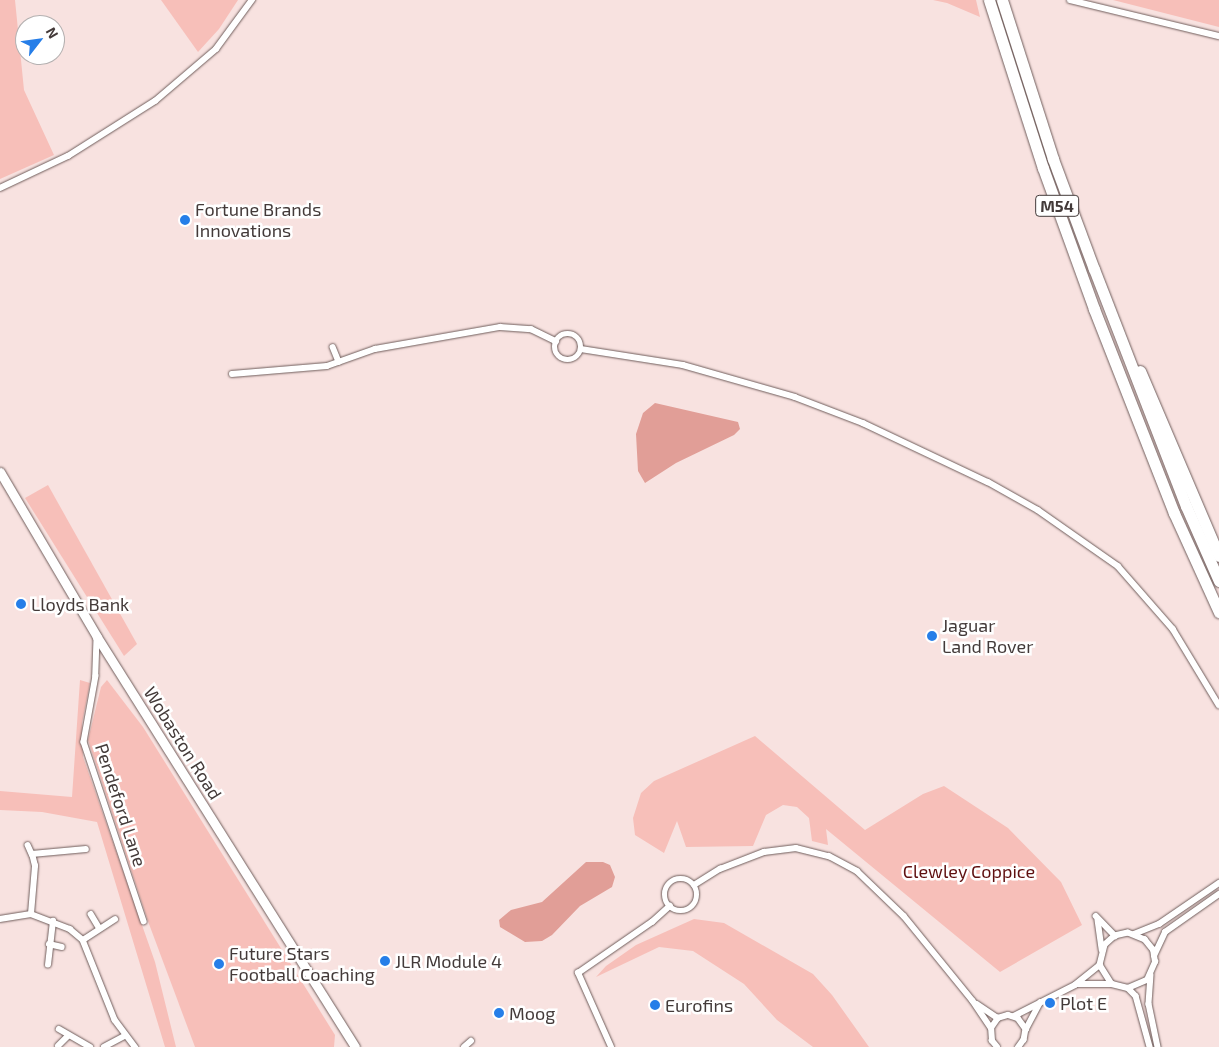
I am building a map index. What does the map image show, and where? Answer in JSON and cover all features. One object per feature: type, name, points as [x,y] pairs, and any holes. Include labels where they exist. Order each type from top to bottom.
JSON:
[{"type":"highway","name":"M54","points":[[989,0],[1043,168],[1094,309],[1174,513],[1219,612]]},
{"type":"highway","name":"M54","points":[[1002,0],[1052,160],[1186,506],[1219,580]]},
{"type":"highway","points":[[1094,269],[1219,556]]},
{"type":"street","points":[[1070,0],[1219,36]]},
{"type":"street","points":[[0,188],[68,156],[155,101],[216,49],[250,1]]},
{"type":"street","points":[[232,374],[308,369],[339,362],[374,349],[500,327],[531,329],[556,341]]},
{"type":"street","points":[[564,335],[572,335],[579,340],[581,349],[575,358],[564,360],[556,352],[556,341],[564,335]]},
{"type":"street","points":[[333,347],[339,362]]},
{"type":"street","points":[[581,349],[683,365],[794,397],[863,423],[988,482],[1038,510],[1118,566],[1173,629],[1219,705]]},
{"type":"street","name":"Wobaston Road","points":[[0,472],[98,637],[355,1047]]},
{"type":"street","name":"Pendeford Lane","points":[[98,637],[96,676],[84,742],[144,921]]},
{"type":"street","points":[[28,845],[35,866],[32,914]]},
{"type":"street","points":[[694,885],[720,868],[764,852],[796,848],[829,856],[857,871],[888,899],[924,938],[973,1001],[991,1028],[992,1041],[997,1047]]},
{"type":"street","points":[[32,854],[86,849]]},
{"type":"street","points":[[684,879],[694,885],[697,898],[688,909],[675,910],[670,906],[665,893],[671,882],[684,879]]},
{"type":"street","points":[[1102,951],[1115,936],[1134,934],[1159,924],[1219,883]]},
{"type":"street","points":[[1158,1047],[1149,1004],[1154,956],[1166,932],[1219,894]]},
{"type":"street","points":[[611,1047],[578,973],[652,922],[670,906]]},
{"type":"street","points":[[0,919],[32,914],[53,920],[83,940],[115,1020],[135,1047]]},
{"type":"street","points":[[91,914],[100,929]]},
{"type":"street","points":[[1112,984],[1100,965],[1102,951],[1097,918],[1115,936]]},
{"type":"street","points":[[83,940],[116,919]]},
{"type":"street","points":[[48,965],[53,920]]},
{"type":"street","points":[[1134,934],[1145,940],[1154,956]]},
{"type":"street","points":[[49,944],[62,947]]},
{"type":"street","points":[[973,1001],[998,1018],[1014,1016],[1075,985],[1100,965]]},
{"type":"street","points":[[1075,985],[1112,984],[1128,988],[1141,984],[1151,974]]},
{"type":"street","points":[[1128,988],[1139,1001],[1150,1047]]},
{"type":"street","points":[[1019,1047],[1040,1003]]},
{"type":"street","points":[[1014,1016],[1026,1029]]},
{"type":"street","points":[[991,1028],[998,1018]]},
{"type":"street","name":"Wobaston Road","points":[[344,1028],[347,1047]]},
{"type":"street","points":[[59,1029],[68,1036],[90,1047]]},
{"type":"street","points":[[58,1046],[68,1036]]},
{"type":"street","points":[[104,1047],[125,1036]]},
{"type":"street","points":[[464,1047],[472,1041]]},
{"type":"green space","points":[[0,0],[15,0],[15,65],[22,65],[24,90],[54,155],[0,179]]},
{"type":"green space","points":[[161,0],[238,0],[219,29],[198,52]]},
{"type":"green space","points":[[933,0],[976,0],[980,17],[947,3]]},
{"type":"green space","points":[[1113,0],[1219,0],[1219,27]]},
{"type":"green space","points":[[48,485],[137,644],[124,656],[25,498]]},
{"type":"green space","points":[[80,680],[90,683],[82,723],[83,757],[155,962],[176,1047],[165,1047],[97,822],[42,812],[0,810],[0,791],[72,797]]},
{"type":"green space","points":[[107,680],[143,727],[335,1035],[334,1047],[195,1047],[149,924],[88,740],[101,687]]},
{"type":"green space","name":"Clewley Coppice","points":[[755,736],[865,830],[923,794],[944,786],[1008,828],[1061,882],[1082,925],[1000,972],[826,829],[828,845],[812,841],[809,818],[797,807],[783,805],[766,815],[753,846],[686,847],[677,821],[664,853],[635,835],[633,818],[641,793],[654,781]]},
{"type":"green space","points":[[694,919],[724,923],[813,974],[832,995],[869,1047],[813,1047],[777,1020],[744,984],[693,951],[659,947],[596,977],[606,966],[636,945]]},
{"type":"shaded area","points":[[655,403],[738,422],[740,429],[734,435],[676,463],[645,483],[638,471],[636,434],[643,413]]},
{"type":"shaded area","points":[[586,862],[603,862],[610,865],[615,877],[612,887],[580,906],[552,935],[542,941],[525,942],[500,927],[499,920],[511,910],[542,902]]},
{"type":"place","name":"Fortune Brands Innovations","points":[[185,220]]},
{"type":"place","name":"Lloyds Bank","points":[[21,604]]},
{"type":"place","name":"Jaguar Land Rover","points":[[932,636]]},
{"type":"place","name":"JLR Module 4","points":[[385,961]]},
{"type":"place","name":"Future Stars Football Coaching","points":[[219,964]]},
{"type":"place","name":"Plot E","points":[[1050,1003]]},
{"type":"place","name":"Eurofins","points":[[655,1005]]},
{"type":"place","name":"Moog","points":[[499,1013]]}]
